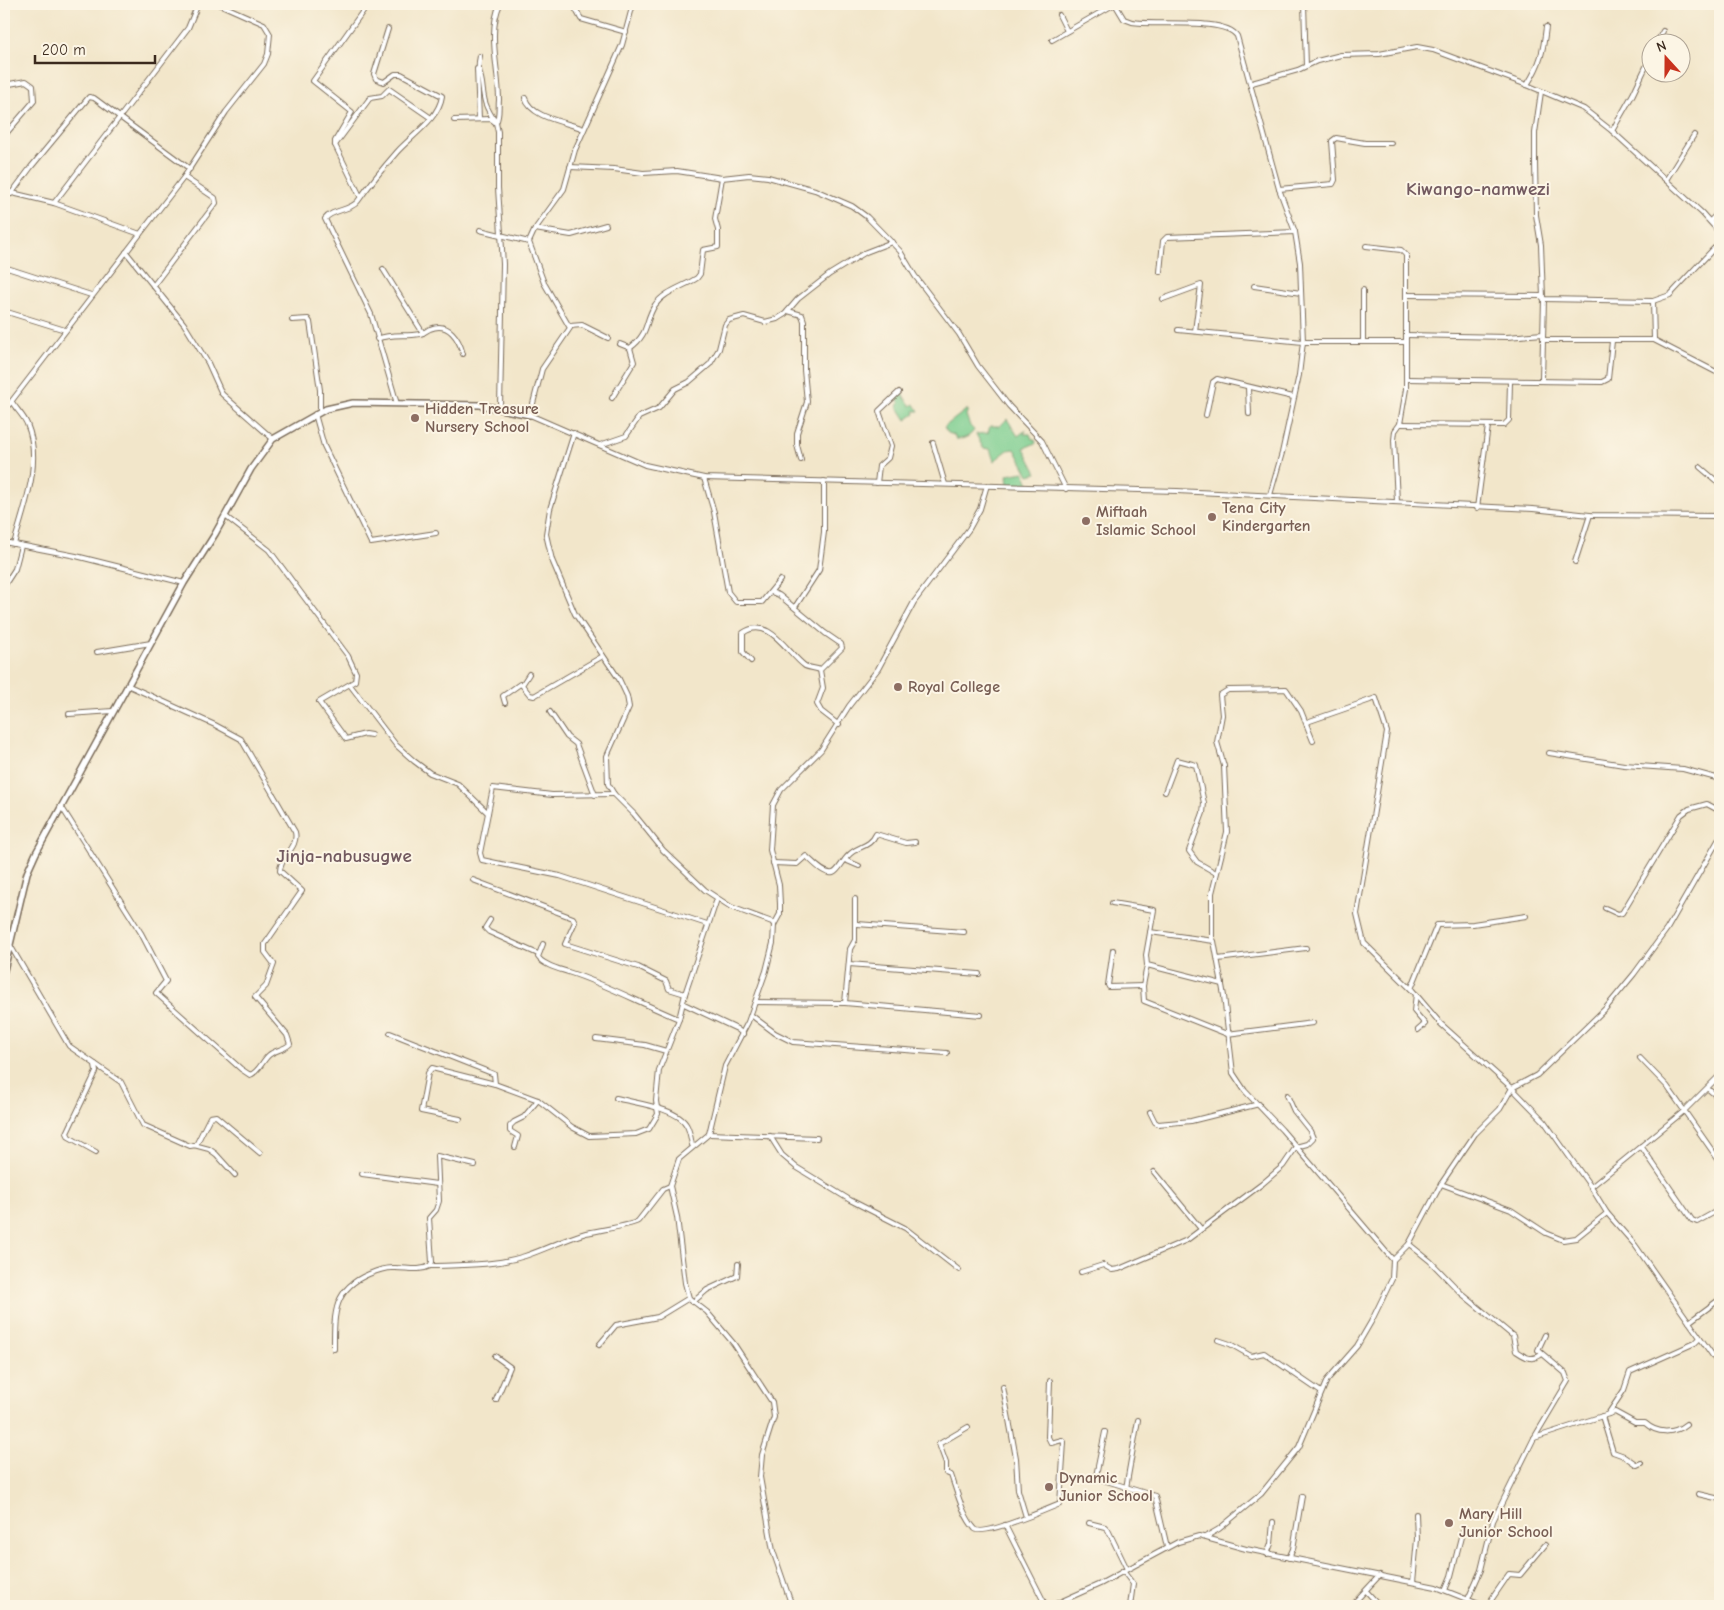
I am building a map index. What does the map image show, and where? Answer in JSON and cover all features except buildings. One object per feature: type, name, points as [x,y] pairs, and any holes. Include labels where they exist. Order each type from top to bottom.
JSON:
[{"type":"street","points":[[54,203],[188,28],[198,4]]},
{"type":"street","points":[[4,411],[91,295],[190,169],[226,112],[264,64],[268,54],[270,34],[264,24],[219,4]]},
{"type":"street","points":[[360,196],[335,145],[335,141],[352,112],[313,81],[368,4]]},
{"type":"street","points":[[496,123],[499,117],[499,82],[495,32],[500,4]]},
{"type":"street","points":[[570,326],[544,283],[529,242],[535,229],[560,195],[584,129],[613,68],[626,32],[633,4]]},
{"type":"street","points":[[1052,40],[1115,4],[1124,19],[1132,22],[1159,25],[1187,24],[1232,30],[1237,36],[1252,83],[1279,189],[1295,232],[1300,263],[1303,342],[1287,434],[1270,495]]},
{"type":"street","points":[[1304,4],[1306,66]]},
{"type":"street","points":[[576,8],[581,19],[626,32]]},
{"type":"street","points":[[1059,16],[1068,31]]},
{"type":"street","points":[[1527,85],[1539,66],[1543,54],[1546,27]]},
{"type":"street","points":[[388,29],[374,74],[376,79],[384,82],[395,74],[401,74],[434,90],[442,96],[441,104],[431,118],[398,151],[357,202],[330,214],[325,219],[363,296],[397,404]]},
{"type":"street","points":[[1252,83],[1341,55],[1379,54],[1417,47],[1433,50],[1573,103],[1612,131],[1710,221],[1720,233]]},
{"type":"street","points":[[479,120],[477,69],[480,56]]},
{"type":"street","points":[[477,69],[482,81],[482,98],[496,123],[504,264],[500,407]]},
{"type":"street","points":[[1612,131],[1642,75]]},
{"type":"street","points":[[4,85],[26,81],[33,86],[34,101],[4,136]]},
{"type":"street","points":[[335,145],[370,98],[382,96],[389,89],[431,118]]},
{"type":"street","points":[[1541,92],[1535,162],[1536,215],[1541,245],[1544,298],[1542,380]]},
{"type":"street","points":[[11,194],[87,98],[94,98],[190,169]]},
{"type":"street","points":[[525,98],[529,108],[584,129]]},
{"type":"street","points":[[454,120],[491,119],[496,123]]},
{"type":"street","points":[[1666,180],[1694,135]]},
{"type":"street","points":[[1279,189],[1333,184],[1335,180],[1332,141],[1336,138],[1365,143],[1390,143]]},
{"type":"street","points":[[570,166],[643,173],[677,171],[722,178],[758,176],[815,190],[852,206],[868,217],[892,242],[959,334],[978,366],[1009,406],[1042,441],[1066,489]]},
{"type":"street","points":[[153,286],[216,203],[215,198],[184,177]]},
{"type":"street","points":[[630,348],[643,335],[654,306],[659,300],[668,292],[697,278],[700,274],[703,250],[718,247],[718,230],[715,219],[722,178]]},
{"type":"street","points":[[4,191],[54,203],[140,234]]},
{"type":"street","points":[[1710,221],[1720,211]]},
{"type":"street","points":[[535,229],[571,235],[606,225]]},
{"type":"street","points":[[480,230],[529,242]]},
{"type":"street","points":[[1160,272],[1163,241],[1167,237],[1295,232]]},
{"type":"street","points":[[600,445],[626,436],[639,418],[659,408],[675,389],[689,382],[710,364],[718,348],[725,325],[729,320],[747,316],[769,322],[782,317],[798,299],[830,274],[872,249],[892,242]]},
{"type":"street","points":[[1406,295],[1653,301],[1670,295],[1720,242]]},
{"type":"street","points":[[1366,246],[1405,252],[1407,379],[1400,424],[1395,431],[1394,440],[1397,502]]},
{"type":"street","points":[[126,252],[184,324],[208,363],[222,394],[273,439]]},
{"type":"street","points":[[4,267],[91,295]]},
{"type":"street","points":[[383,269],[423,333]]},
{"type":"street","points":[[1163,299],[1200,285],[1202,287],[1195,331]]},
{"type":"street","points":[[1254,286],[1301,293]]},
{"type":"street","points":[[1363,290],[1363,342]]},
{"type":"street","points":[[1653,301],[1654,340]]},
{"type":"street","points":[[4,311],[65,330]]},
{"type":"street","points":[[788,311],[802,315],[804,321],[804,370],[807,402],[797,433],[797,445],[801,460]]},
{"type":"street","points":[[292,320],[308,319],[310,322],[320,390],[317,413],[324,446],[360,524],[372,543],[436,533]]},
{"type":"street","points":[[570,326],[582,325],[608,338]]},
{"type":"street","points":[[530,415],[542,369],[566,336],[570,326]]},
{"type":"street","points":[[377,340],[387,335],[423,333],[430,329],[446,328],[456,337],[463,354]]},
{"type":"street","points":[[1178,330],[1253,339],[1303,342],[1406,342]]},
{"type":"street","points":[[1406,335],[1507,336],[1543,334]]},
{"type":"street","points":[[1543,340],[1654,340],[1720,374]]},
{"type":"street","points":[[1407,379],[1510,382],[1542,380],[1606,381],[1611,373],[1612,341]]},
{"type":"street","points":[[620,344],[630,348]]},
{"type":"street","points":[[612,398],[634,362],[630,348]]},
{"type":"street","points":[[1206,415],[1214,380],[1225,380],[1293,397]]},
{"type":"street","points":[[1400,424],[1488,426],[1508,422],[1510,382]]},
{"type":"street","points":[[1248,387],[1249,414]]},
{"type":"street","points":[[877,483],[879,466],[888,458],[891,446],[878,411],[899,392]]},
{"type":"street","points":[[12,402],[27,422],[33,452],[30,482],[14,544]]},
{"type":"street","points":[[4,970],[27,873],[60,806],[184,583],[251,469],[273,439],[317,413],[353,403],[443,403],[500,407],[530,415],[645,465],[704,478],[1270,495],[1477,508],[1532,509],[1590,515],[1720,516]]},
{"type":"street","points":[[1477,508],[1488,426]]},
{"type":"street","points":[[574,433],[549,515],[546,534],[552,560],[575,614],[619,679],[628,702],[629,707],[607,756],[606,774],[614,794],[686,873],[717,899],[743,912],[772,922],[774,925]]},
{"type":"street","points":[[933,443],[945,484]]},
{"type":"street","points":[[1700,467],[1720,484]]},
{"type":"street","points":[[704,478],[714,512],[728,592],[736,602],[759,603],[780,580]]},
{"type":"street","points":[[794,607],[819,570],[824,532],[824,481]]},
{"type":"street","points":[[709,1134],[726,1066],[756,1002],[773,943],[774,925],[780,914],[779,885],[770,850],[774,805],[781,790],[821,750],[849,706],[878,669],[902,622],[921,591],[969,529],[980,509],[987,485]]},
{"type":"street","points":[[1575,562],[1590,515]]},
{"type":"street","points":[[225,516],[265,546],[348,656],[356,674],[355,681],[319,702],[346,739],[364,734],[371,735]]},
{"type":"street","points":[[4,542],[76,556],[184,583]]},
{"type":"street","points":[[4,586],[16,568],[21,546]]},
{"type":"street","points":[[771,592],[794,607],[841,644],[842,648],[839,652],[820,670]]},
{"type":"street","points":[[751,662],[743,652],[743,633],[749,628],[758,627],[776,636],[807,668],[820,670]]},
{"type":"street","points":[[97,652],[151,643]]},
{"type":"street","points":[[522,685],[530,695],[534,696],[603,656]]},
{"type":"street","points":[[820,670],[824,688],[817,704],[821,711],[839,724]]},
{"type":"street","points":[[505,703],[503,696],[506,692],[520,684],[522,685],[529,674]]},
{"type":"street","points":[[60,806],[140,933],[161,971],[166,981],[156,993],[241,1068],[250,1075],[256,1073],[269,1055],[290,1044],[290,1039],[255,997],[266,986],[274,964],[265,952],[265,944],[302,891],[280,871],[280,866],[293,847],[296,832],[241,739],[215,725],[127,685]]},
{"type":"street","points":[[350,685],[396,745],[430,772],[458,784],[488,813]]},
{"type":"street","points":[[1313,741],[1307,722],[1286,689],[1228,690],[1220,695],[1222,715],[1217,742],[1224,766],[1227,832],[1212,893],[1212,940],[1216,946],[1233,1073],[1245,1091],[1259,1104],[1393,1260]]},
{"type":"street","points":[[1307,722],[1374,697],[1378,701],[1387,732],[1357,918],[1364,943],[1416,994],[1441,1024],[1512,1088],[1544,1121],[1607,1213],[1635,1246],[1720,1366]]},
{"type":"street","points":[[69,714],[113,712]]},
{"type":"street","points":[[550,712],[567,737],[576,744],[595,795]]},
{"type":"street","points":[[1549,752],[1624,765],[1683,769],[1720,779]]},
{"type":"street","points":[[1165,792],[1177,760],[1196,765],[1203,808],[1201,820],[1189,851],[1197,862],[1216,873]]},
{"type":"street","points":[[614,794],[552,795],[498,787],[493,788],[480,853],[482,860],[560,876],[707,924]]},
{"type":"street","points":[[1605,908],[1618,914],[1622,913],[1684,812],[1707,804],[1720,811]]},
{"type":"street","points":[[773,863],[797,864],[806,856],[824,871],[832,874],[836,872],[847,856],[868,845],[876,834],[906,843],[914,842]]},
{"type":"street","points":[[1205,1537],[1219,1529],[1261,1494],[1288,1463],[1299,1447],[1327,1380],[1357,1346],[1371,1322],[1392,1278],[1393,1260],[1409,1244],[1441,1184],[1475,1134],[1500,1108],[1512,1088],[1537,1075],[1620,991],[1666,929],[1720,836]]},
{"type":"street","points":[[845,860],[859,866]]},
{"type":"street","points":[[473,880],[573,918],[575,922],[566,944],[638,968],[666,981],[669,989],[685,994]]},
{"type":"street","points":[[460,1119],[421,1111],[428,1073],[432,1068],[494,1084],[538,1100],[572,1127],[589,1136],[636,1134],[648,1130],[658,1114],[660,1070],[684,1004],[685,994],[707,924],[717,899]]},
{"type":"street","points":[[845,1003],[850,949],[856,940],[855,900]]},
{"type":"street","points":[[1112,903],[1154,909],[1155,914],[1150,932],[1143,986],[1144,1001],[1227,1034],[1313,1023]]},
{"type":"street","points":[[1411,989],[1436,926],[1484,923],[1526,916]]},
{"type":"street","points":[[490,920],[485,928],[489,932],[538,954]]},
{"type":"street","points":[[857,924],[964,932]]},
{"type":"street","points":[[1150,932],[1212,940]]},
{"type":"street","points":[[543,944],[538,954],[538,959],[545,963],[591,979],[679,1019]]},
{"type":"street","points":[[10,945],[70,1046],[121,1082],[143,1125],[183,1144],[209,1149],[235,1175]]},
{"type":"street","points":[[1218,959],[1306,948]]},
{"type":"street","points":[[1113,950],[1109,987],[1143,986]]},
{"type":"street","points":[[849,964],[979,974]]},
{"type":"street","points":[[1147,965],[1222,984]]},
{"type":"street","points":[[1416,994],[1414,1011],[1425,1024],[1418,1030]]},
{"type":"street","points":[[756,1002],[845,1003],[981,1015]]},
{"type":"street","points":[[684,1004],[737,1029],[742,1034]]},
{"type":"street","points":[[751,1016],[775,1033],[793,1042],[831,1043],[947,1053]]},
{"type":"street","points":[[390,1033],[494,1074],[494,1084]]},
{"type":"street","points":[[596,1038],[645,1044],[666,1051]]},
{"type":"street","points":[[1640,1058],[1667,1086],[1720,1162]]},
{"type":"street","points":[[95,1064],[96,1072],[67,1133],[69,1137],[96,1152]]},
{"type":"street","points":[[1591,1187],[1684,1111],[1708,1090],[1720,1075]]},
{"type":"street","points":[[1708,1090],[1720,1099]]},
{"type":"street","points":[[1081,1272],[1103,1265],[1112,1270],[1119,1270],[1187,1240],[1262,1184],[1283,1166],[1296,1147],[1307,1144],[1313,1137],[1294,1111],[1288,1095]]},
{"type":"street","points":[[616,1098],[679,1117],[687,1125],[692,1145]]},
{"type":"street","points":[[515,1147],[518,1136],[510,1131],[510,1126],[524,1118],[538,1100]]},
{"type":"street","points":[[1150,1112],[1158,1124],[1191,1121],[1259,1104]]},
{"type":"street","points":[[194,1146],[210,1117],[216,1116],[260,1153]]},
{"type":"street","points":[[792,1606],[773,1551],[760,1477],[762,1455],[774,1417],[772,1402],[734,1344],[707,1312],[689,1298],[684,1283],[677,1217],[670,1186],[676,1163],[692,1145],[709,1134],[817,1138]]},
{"type":"street","points":[[770,1136],[786,1159],[850,1200],[906,1228],[959,1270]]},
{"type":"street","points":[[1641,1146],[1692,1220],[1697,1222],[1715,1212],[1720,1214]]},
{"type":"street","points":[[430,1266],[432,1262],[428,1222],[439,1201],[436,1158],[438,1155],[475,1165]]},
{"type":"street","points":[[1154,1172],[1201,1229]]},
{"type":"street","points":[[362,1174],[437,1184]]},
{"type":"street","points":[[1441,1184],[1511,1210],[1546,1233],[1563,1240],[1576,1238],[1607,1213]]},
{"type":"street","points":[[334,1348],[338,1300],[355,1281],[384,1269],[468,1266],[509,1260],[575,1236],[632,1224],[638,1221],[663,1189],[670,1186]]},
{"type":"street","points":[[1409,1244],[1461,1293],[1513,1336],[1516,1350],[1528,1358],[1536,1358],[1542,1354]]},
{"type":"street","points":[[694,1302],[712,1288],[736,1276],[738,1264]]},
{"type":"street","points":[[599,1345],[616,1324],[658,1317],[689,1298]]},
{"type":"street","points":[[1689,1322],[1720,1299]]},
{"type":"street","points":[[1468,1599],[1481,1570],[1494,1521],[1534,1438],[1568,1379],[1564,1373],[1542,1354],[1538,1346],[1546,1335]]},
{"type":"street","points":[[1608,1414],[1624,1390],[1630,1372],[1695,1343],[1700,1338]]},
{"type":"street","points":[[1218,1340],[1230,1344],[1250,1356],[1264,1353],[1321,1392]]},
{"type":"street","points":[[495,1356],[510,1367],[496,1400]]},
{"type":"street","points":[[968,1427],[940,1443],[946,1463],[946,1473],[950,1475],[975,1529],[986,1531],[1060,1504],[1064,1442],[1062,1440],[1051,1443],[1048,1437],[1050,1381]]},
{"type":"street","points":[[1003,1387],[1016,1458],[1018,1490],[1026,1517]]},
{"type":"street","points":[[1534,1438],[1608,1414],[1617,1413],[1635,1423],[1645,1423],[1651,1429],[1666,1432],[1676,1431],[1686,1424]]},
{"type":"street","points":[[1602,1416],[1613,1452],[1624,1456],[1637,1465],[1641,1464]]},
{"type":"street","points":[[1126,1488],[1138,1420]]},
{"type":"street","points":[[1105,1432],[1096,1476],[1126,1488],[1155,1496],[1168,1547]]},
{"type":"street","points":[[1698,1494],[1720,1498]]},
{"type":"street","points":[[1289,1558],[1293,1550],[1302,1496]]},
{"type":"street","points":[[1413,1582],[1418,1539],[1416,1514]]},
{"type":"street","points":[[1267,1554],[1272,1538],[1273,1522]]},
{"type":"street","points":[[1089,1523],[1105,1527],[1108,1530],[1133,1584],[1130,1606]]},
{"type":"street","points":[[1005,1525],[1046,1606]]},
{"type":"street","points":[[1445,1590],[1451,1576],[1462,1533]]},
{"type":"street","points":[[1051,1606],[1168,1547],[1191,1538],[1205,1537],[1267,1554],[1413,1582],[1445,1590],[1486,1606],[1509,1574],[1520,1576],[1545,1545]]},
{"type":"street","points":[[1351,1606],[1367,1592],[1380,1575]]},
{"type":"street","points":[[1367,1592],[1380,1606]]},
{"type":"street","points":[[1713,1606],[1720,1599]]},
{"type":"green space","points":[[901,393],[911,406],[914,404],[919,411],[914,411],[915,414],[906,420],[897,406],[900,403],[895,397]]},
{"type":"green space","points":[[968,410],[966,415],[970,426],[974,430],[966,437],[956,439],[944,427]]},
{"type":"green space","points":[[1007,419],[1018,436],[1026,430],[1024,434],[1030,434],[1032,439],[1035,439],[1036,443],[1024,448],[1037,473],[1029,475],[1015,449],[1008,450],[994,461],[990,449],[983,448],[976,434],[988,433],[990,426],[1000,426]]},
{"type":"green space","points":[[1024,472],[1030,486],[1008,485],[1007,475]]},
{"type":"place","name":"Hidden Treasure Nursery School","points":[[415,418]]},
{"type":"place","name":"Tena City Kindergarten","points":[[1212,517]]},
{"type":"place","name":"Miftaah Islamic School","points":[[1086,521]]},
{"type":"place","name":"Royal College","points":[[898,687]]},
{"type":"place","name":"Dynamic Junior School","points":[[1049,1487]]},
{"type":"place","name":"Mary Hill Junior School","points":[[1449,1523]]},
{"type":"district","name":"Kiwango-namwezi","points":[[1478,189]]},
{"type":"district","name":"Jinja-nabusugwe","points":[[344,856]]}]
